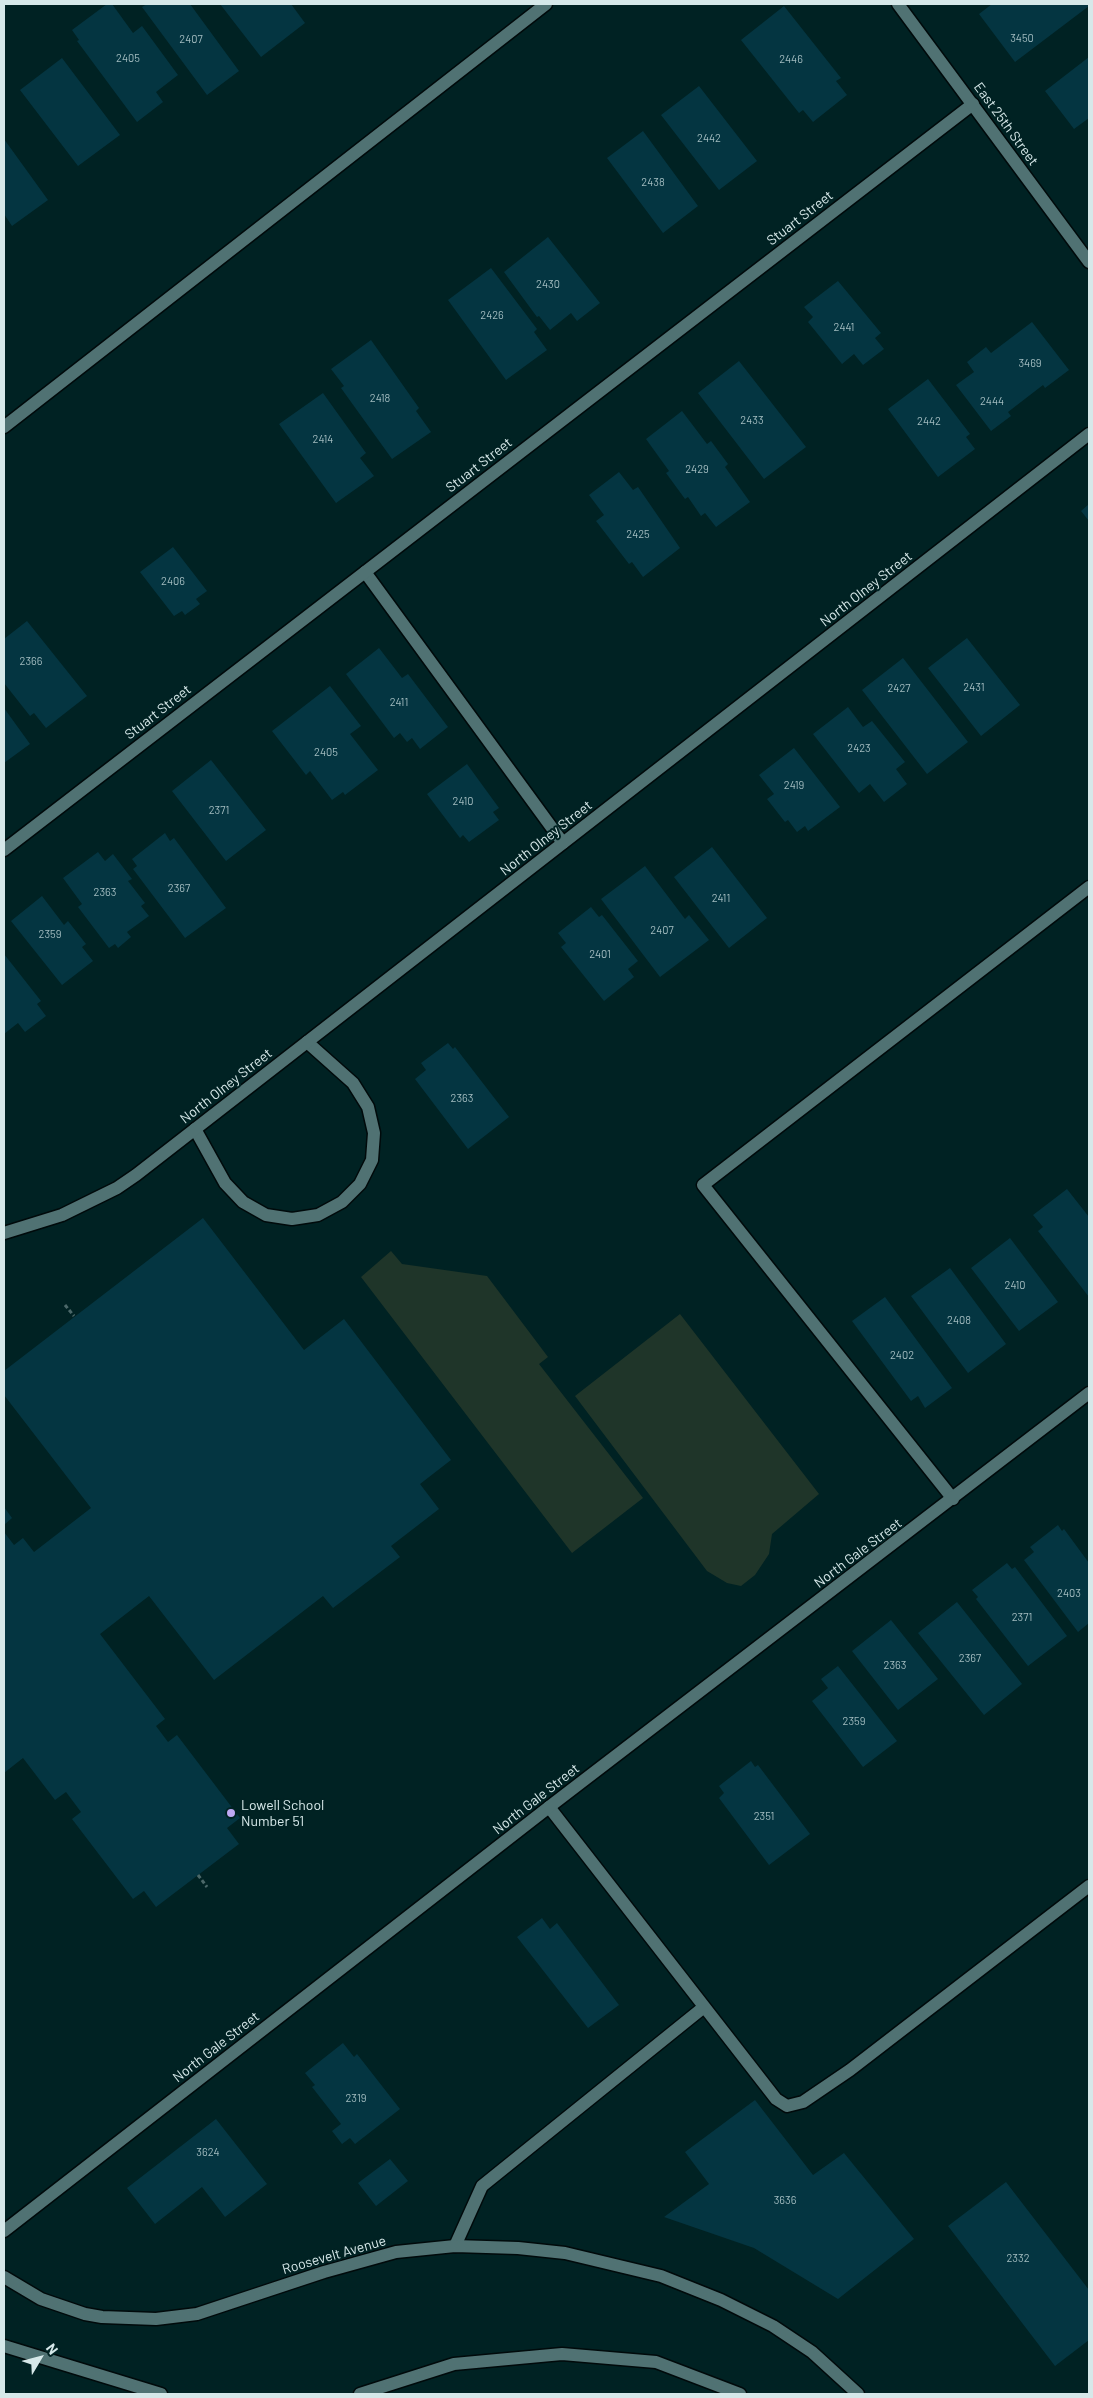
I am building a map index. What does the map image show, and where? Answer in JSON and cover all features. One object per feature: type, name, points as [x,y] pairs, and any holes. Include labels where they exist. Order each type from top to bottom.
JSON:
[{"type":"street","points":[[4,427],[546,4]]},
{"type":"street","name":"East 25th Street","points":[[898,4],[1089,262]]},
{"type":"street","name":"Stuart Street","points":[[4,850],[973,104]]},
{"type":"street","name":"North Olney Street","points":[[4,1233],[62,1216],[124,1183],[1089,434]]},
{"type":"street","points":[[365,572],[564,843]]},
{"type":"street","points":[[953,1499],[703,1185],[1089,887]]},
{"type":"street","points":[[195,1129],[225,1183],[243,1202],[266,1215],[292,1219],[318,1215],[342,1202],[360,1184],[372,1160],[374,1133],[368,1107],[353,1083],[307,1042]]},
{"type":"street","name":"North Gale Street","points":[[4,2231],[549,1807],[1089,1393]]},
{"type":"street","points":[[549,1807],[776,2099],[788,2106],[803,2102],[850,2070],[1089,1886]]},
{"type":"street","points":[[455,2246],[482,2186],[704,2007]]},
{"type":"street","name":"Roosevelt Avenue","points":[[4,2277],[41,2299],[85,2314],[102,2317],[163,2319],[197,2314],[358,2262],[396,2252],[455,2246],[518,2248],[565,2253],[660,2276],[721,2300],[772,2326],[812,2352],[858,2394]]},
{"type":"street","points":[[4,2346],[161,2394]]},
{"type":"street","points":[[360,2394],[454,2364],[562,2354],[656,2362],[740,2394]]},
{"type":"path","points":[[66,1305],[74,1316]]},
{"type":"path","points":[[198,1875],[207,1887]]},
{"type":"green space","points":[[391,1251],[402,1264],[487,1276],[548,1357],[539,1364],[643,1498],[572,1553],[361,1277]]},
{"type":"green space","points":[[680,1314],[819,1494],[772,1534],[769,1554],[755,1575],[741,1586],[727,1583],[707,1571],[575,1396]]},
{"type":"building","points":[[107,4],[112,4],[133,33],[142,26],[178,75],[156,92],[163,102],[137,122],[77,41],[79,40],[72,30]]},
{"type":"building","points":[[147,4],[190,4],[239,71],[207,95],[142,7]]},
{"type":"building","points":[[220,4],[291,4],[305,23],[261,57]]},
{"type":"building","points":[[992,4],[1089,4],[1089,6],[1015,62],[979,14]]},
{"type":"building","points":[[784,6],[841,78],[836,81],[847,95],[813,122],[803,110],[799,113],[741,40]]},
{"type":"building","points":[[1089,57],[1089,118],[1074,129],[1045,91]]},
{"type":"building","points":[[62,58],[120,135],[78,166],[20,90]]},
{"type":"building","points":[[699,86],[757,161],[719,190],[661,115]]},
{"type":"building","points":[[643,131],[698,206],[663,233],[607,158]]},
{"type":"building","points":[[4,139],[48,200],[12,226],[4,214]]},
{"type":"building","points":[[548,237],[600,303],[577,321],[571,313],[550,330],[539,316],[537,317],[504,272]]},
{"type":"building","points":[[491,268],[537,329],[534,332],[547,350],[506,380],[448,300]]},
{"type":"building","points":[[838,281],[881,333],[875,338],[884,349],[863,365],[854,354],[842,364],[808,322],[813,317],[804,307]]},
{"type":"building","points":[[1032,322],[1069,370],[1045,388],[1043,385],[1008,412],[1011,416],[991,431],[956,385],[974,372],[967,362],[986,347],[991,353]]},
{"type":"building","points":[[371,340],[419,408],[416,411],[431,432],[392,459],[341,388],[344,386],[331,369]]},
{"type":"building","points":[[739,361],[806,447],[764,479],[698,393]]},
{"type":"building","points":[[928,379],[970,434],[966,437],[975,449],[938,477],[888,409]]},
{"type":"building","points":[[323,393],[366,453],[360,458],[374,476],[336,503],[279,424]]},
{"type":"building","points":[[682,411],[707,444],[711,441],[728,464],[725,467],[750,502],[716,527],[705,513],[701,516],[688,497],[685,499],[666,473],[669,471],[646,439]]},
{"type":"building","points":[[619,472],[633,490],[638,487],[680,548],[643,577],[632,562],[629,564],[596,521],[604,515],[589,495]]},
{"type":"building","points":[[1089,504],[1089,521],[1081,511]]},
{"type":"building","points":[[173,547],[207,591],[196,599],[200,604],[185,615],[182,611],[174,616],[140,572]]},
{"type":"building","points":[[27,621],[87,696],[46,728],[34,713],[30,716],[4,683],[4,639]]},
{"type":"building","points":[[967,638],[1020,705],[981,736],[928,668]]},
{"type":"building","points":[[379,648],[402,678],[408,674],[448,727],[420,749],[412,738],[407,742],[400,733],[394,738],[346,674]]},
{"type":"building","points":[[903,658],[968,742],[927,774],[862,690]]},
{"type":"building","points":[[330,686],[361,726],[350,734],[378,770],[345,795],[343,792],[332,800],[310,771],[306,775],[272,731]]},
{"type":"building","points":[[848,707],[863,727],[872,721],[905,762],[896,769],[907,784],[884,802],[870,784],[859,793],[813,734]]},
{"type":"building","points":[[4,708],[30,744],[4,763]]},
{"type":"building","points":[[794,748],[840,807],[808,831],[805,826],[797,832],[788,820],[785,822],[767,799],[774,794],[759,775]]},
{"type":"building","points":[[211,760],[266,830],[226,861],[172,791]]},
{"type":"building","points":[[467,764],[499,808],[493,812],[499,820],[469,842],[463,835],[460,838],[427,794]]},
{"type":"building","points":[[165,833],[170,841],[174,838],[226,908],[185,938],[133,869],[137,866],[132,859]]},
{"type":"building","points":[[712,847],[767,918],[729,948],[674,877]]},
{"type":"building","points":[[98,852],[105,861],[113,854],[132,879],[128,881],[145,903],[141,906],[149,916],[127,932],[131,937],[118,948],[115,944],[109,948],[78,907],[82,904],[63,878]]},
{"type":"building","points":[[645,866],[685,919],[689,915],[709,940],[660,977],[601,899]]},
{"type":"building","points":[[42,896],[64,925],[68,921],[86,944],[82,947],[93,961],[62,985],[11,921]]},
{"type":"building","points":[[591,907],[599,917],[602,915],[638,961],[628,969],[634,977],[604,1001],[561,947],[566,943],[558,933]]},
{"type":"building","points":[[4,954],[41,1001],[37,1004],[46,1016],[25,1032],[18,1023],[4,1034]]},
{"type":"building","points":[[448,1043],[453,1049],[455,1047],[509,1117],[468,1149],[415,1079],[426,1070],[421,1063]]},
{"type":"building","points":[[1067,1189],[1089,1217],[1089,1297],[1038,1231],[1043,1227],[1033,1215]]},
{"type":"building","points":[[203,1218],[304,1350],[344,1319],[451,1460],[420,1484],[439,1509],[391,1546],[400,1557],[333,1608],[323,1596],[214,1680],[149,1596],[100,1634],[165,1719],[156,1726],[168,1742],[177,1735],[240,1818],[227,1828],[239,1844],[156,1907],[144,1891],[133,1899],[72,1819],[81,1812],[66,1792],[55,1800],[23,1758],[4,1773],[4,1532],[14,1545],[23,1538],[34,1552],[91,1508],[4,1395],[4,1371]]},
{"type":"building","points":[[1010,1238],[1058,1302],[1019,1331],[971,1268]]},
{"type":"building","points":[[950,1268],[1006,1344],[968,1373],[911,1296]]},
{"type":"building","points":[[885,1297],[952,1388],[925,1408],[918,1396],[911,1401],[852,1321]]},
{"type":"building","points":[[4,1507],[12,1518],[4,1525]]},
{"type":"building","points":[[1058,1525],[1062,1531],[1064,1529],[1089,1563],[1089,1623],[1078,1632],[1024,1560],[1034,1552],[1030,1547]]},
{"type":"building","points":[[1007,1563],[1012,1569],[1015,1567],[1067,1636],[1028,1666],[976,1599],[978,1597],[972,1590]]},
{"type":"building","points":[[957,1602],[1022,1684],[984,1715],[918,1633]]},
{"type":"building","points":[[891,1620],[938,1679],[898,1710],[852,1651]]},
{"type":"building","points":[[838,1666],[897,1741],[863,1767],[812,1701],[828,1688],[821,1679]]},
{"type":"building","points":[[751,1761],[755,1767],[758,1765],[810,1834],[769,1865],[719,1798],[724,1793],[719,1786]]},
{"type":"building","points":[[542,1918],[550,1929],[557,1923],[619,2005],[588,2028],[517,1937]]},
{"type":"building","points":[[343,2043],[354,2057],[357,2054],[400,2109],[355,2144],[350,2138],[342,2144],[332,2131],[341,2124],[312,2087],[315,2085],[305,2073]]},
{"type":"building","points":[[755,2100],[813,2175],[844,2153],[914,2239],[838,2299],[754,2248],[664,2217],[709,2184],[685,2152]]},
{"type":"building","points":[[216,2119],[267,2184],[225,2217],[202,2187],[155,2224],[127,2188]]},
{"type":"building","points":[[390,2159],[408,2181],[376,2206],[358,2183]]},
{"type":"building","points":[[1006,2182],[1089,2290],[1089,2340],[1055,2366],[948,2226]]},
{"type":"place","name":"Lowell School Number 51","points":[[231,1813]]}]
